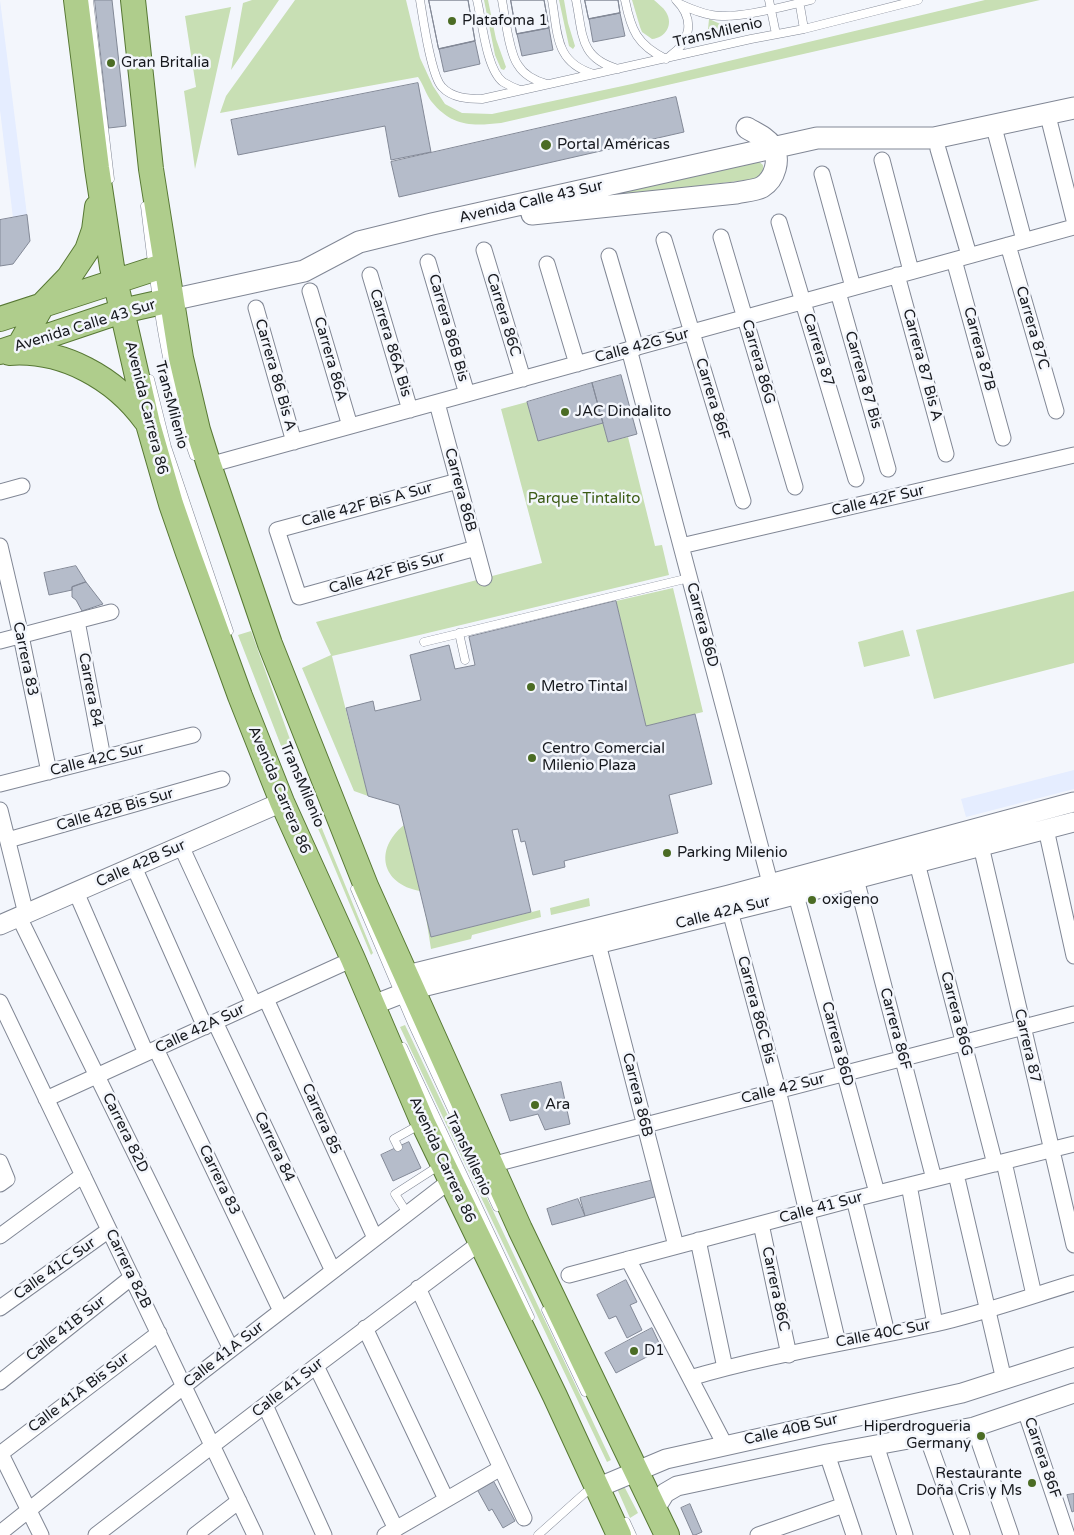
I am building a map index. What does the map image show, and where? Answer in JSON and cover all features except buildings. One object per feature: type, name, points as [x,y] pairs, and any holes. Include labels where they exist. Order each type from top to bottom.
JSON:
[{"type":"main road","name":"Avenida Carrera 86","points":[[76,0],[97,168],[130,309],[148,424],[188,553],[240,696],[282,802],[353,959],[392,995],[491,1164],[560,1313],[629,1475],[654,1509],[667,1535]]},
{"type":"main road","name":"Avenida Carrera 86","points":[[133,0],[151,169],[159,267],[165,302],[189,395],[204,466],[299,720],[366,886],[423,1123],[555,1396],[605,1485],[621,1526]]},
{"type":"main road","name":"Avenida Calle 43 Sur","points":[[6,351],[130,309],[304,271],[359,242],[432,224],[817,138],[934,138],[1074,108]]},
{"type":"main road","points":[[432,224],[754,190],[767,183],[775,172],[776,156],[774,147],[761,136],[747,128]]},
{"type":"main road","points":[[97,168],[96,219],[87,250],[69,277],[43,304],[6,351],[62,360],[82,368],[118,390],[148,424]]},
{"type":"main road","name":"Avenida Calle 43 Sur","points":[[0,319],[159,267]]},
{"type":"street","points":[[1050,124],[1074,220]]},
{"type":"street","points":[[996,135],[1024,240]]},
{"type":"street","name":"Carrera 87B","points":[[938,149],[1003,438]]},
{"type":"street","name":"Carrera 87 Bis A","points":[[882,160],[904,273],[946,454]]},
{"type":"street","points":[[822,174],[853,288]]},
{"type":"street","name":"Carrera 87","points":[[779,222],[856,479]]},
{"type":"street","name":"Calle 42G Sur","points":[[204,466],[1074,226]]},
{"type":"street","name":"Carrera 86G","points":[[721,237],[795,487]]},
{"type":"street","name":"Carrera 86F","points":[[664,240],[743,501]]},
{"type":"street","name":"Carrera 87C","points":[[1008,245],[1056,411]]},
{"type":"street","name":"Carrera 86C","points":[[484,250],[523,379]]},
{"type":"street","name":"Carrera 86D","points":[[609,256],[681,546],[773,892]]},
{"type":"street","name":"Carrera 86B Bis","points":[[428,262],[467,394]]},
{"type":"street","points":[[547,264],[577,364]]},
{"type":"street","name":"Carrera 86A Bis","points":[[370,275],[410,410]]},
{"type":"street","name":"Carrera 86A","points":[[310,291],[350,426]]},
{"type":"street","name":"Carrera 87 Bis","points":[[838,292],[888,469]]},
{"type":"street","name":"Carrera 86 Bis A","points":[[256,308],[294,442]]},
{"type":"street","name":"Carrera 86B","points":[[437,402],[484,578]]},
{"type":"street","name":"Calle 42F Sur","points":[[681,546],[1074,455]]},
{"type":"street","name":"Calle 42F Bis A Sur","points":[[299,598],[276,530],[458,481]]},
{"type":"street","points":[[0,492],[22,486]]},
{"type":"street","name":"Carrera 83","points":[[0,546],[49,772]]},
{"type":"street","name":"Calle 42F Bis Sur","points":[[299,598],[476,548]]},
{"type":"street","points":[[0,642],[111,612]]},
{"type":"street","name":"Carrera 84","points":[[77,621],[103,758]]},
{"type":"street","name":"Calle 42C Sur","points":[[0,784],[193,735]]},
{"type":"street","name":"Calle 42B Bis Sur","points":[[8,840],[222,779]]},
{"type":"street","name":"Calle 42B Sur","points":[[0,925],[282,802]]},
{"type":"street","name":"Calle 42A Sur","points":[[392,995],[773,892],[1074,802]]},
{"type":"street","name":"Carrera 82D","points":[[0,810],[8,840],[22,915],[97,1076],[232,1348]]},
{"type":"street","name":"Calle 42A Sur","points":[[392,995],[730,911],[773,892],[796,895],[1074,822]]},
{"type":"street","points":[[1046,829],[1074,956]]},
{"type":"street","name":"Carrera 85","points":[[181,846],[260,1001],[375,1238]]},
{"type":"street","name":"Carrera 87","points":[[980,846],[1074,1246]]},
{"type":"street","name":"Carrera 86G","points":[[917,863],[964,1042],[1000,1163],[1034,1295]]},
{"type":"street","name":"Carrera 84","points":[[134,867],[333,1271]]},
{"type":"street","name":"Carrera 86F","points":[[856,879],[934,1179]]},
{"type":"street","name":"Carrera 83","points":[[76,892],[151,1051],[281,1311]]},
{"type":"street","name":"Carrera 86D","points":[[796,895],[877,1193]]},
{"type":"street","name":"Carrera 86C Bis","points":[[730,911],[778,1090],[838,1343]]},
{"type":"street","name":"Carrera 86B","points":[[598,944],[676,1246]]},
{"type":"street","name":"Calle 42A Sur","points":[[46,1099],[353,959]]},
{"type":"street","name":"Carrera 82B","points":[[0,1002],[255,1535]]},
{"type":"street","name":"Calle 42 Sur","points":[[491,1164],[1074,1014]]},
{"type":"street","name":"Calle 41 Sur","points":[[568,1275],[806,1211],[1074,1144]]},
{"type":"street","points":[[0,1162],[3,1181]]},
{"type":"street","name":"Calle 41A Sur","points":[[0,1533],[232,1348],[407,1213],[447,1171]]},
{"type":"street","points":[[956,1174],[1004,1380]]},
{"type":"street","points":[[0,1236],[83,1175]]},
{"type":"street","points":[[909,1185],[935,1324]]},
{"type":"street","points":[[854,1199],[887,1333]]},
{"type":"street","name":"Carrera 86C","points":[[760,1224],[789,1355]]},
{"type":"street","name":"Calle 41C Sur","points":[[0,1308],[109,1230]]},
{"type":"street","points":[[698,1240],[725,1368]]},
{"type":"street","name":"Calle 41 Sur","points":[[96,1535],[418,1288],[481,1242]]},
{"type":"street","points":[[628,1259],[725,1445]]},
{"type":"street","name":"Calle 41B Sur","points":[[0,1382],[132,1277]]},
{"type":"street","name":"Calle 40C Sur","points":[[690,1378],[725,1368],[988,1311],[1074,1283]]},
{"type":"street","points":[[418,1288],[524,1518]]},
{"type":"street","points":[[366,1328],[446,1500]]},
{"type":"street","name":"Calle 41A Bis Sur","points":[[0,1453],[159,1333]]},
{"type":"street","name":"Calle 40B Sur","points":[[605,1485],[666,1459],[806,1426],[962,1393],[1074,1357]]},
{"type":"street","points":[[316,1366],[390,1532],[501,1468]]},
{"type":"street","name":"Calle 40B Sur","points":[[654,1509],[665,1493],[677,1486],[821,1455],[974,1427],[1074,1393]]},
{"type":"street","points":[[265,1405],[324,1535]]},
{"type":"street","name":"Carrera 86F","points":[[1025,1410],[1067,1535]]},
{"type":"street","points":[[806,1426],[802,1437],[802,1445],[809,1453],[821,1455],[844,1505],[854,1535]]},
{"type":"street","points":[[974,1427],[1011,1535]]},
{"type":"street","points":[[927,1437],[962,1535]]},
{"type":"street","points":[[876,1445],[906,1535]]},
{"type":"street","points":[[0,1453],[41,1535]]},
{"type":"street","points":[[195,1535],[239,1501]]},
{"type":"street","points":[[758,1535],[844,1505]]},
{"type":"lane","points":[[89,0],[111,187]]},
{"type":"lane","name":"TransMilenio","points":[[420,0],[435,75],[441,87],[453,95],[467,99],[482,99],[804,29],[918,0]]},
{"type":"lane","points":[[478,0],[490,63],[495,74],[502,81],[520,90]]},
{"type":"lane","points":[[502,0],[514,57],[518,66],[537,81],[550,84]]},
{"type":"lane","points":[[552,0],[561,47],[565,57],[581,71],[594,75]]},
{"type":"lane","points":[[576,0],[588,52],[596,60],[607,66],[619,69]]},
{"type":"lane","name":"TransMilenio","points":[[625,0],[628,17],[634,31],[646,48],[666,59]]},
{"type":"lane","name":"TransMilenio","points":[[769,0],[776,34]]},
{"type":"lane","name":"TransMilenio","points":[[678,2],[693,10],[720,16],[736,16],[799,1],[811,0]]},
{"type":"lane","points":[[799,1],[804,29]]},
{"type":"lane","name":"TransMilenio","points":[[666,59],[686,41],[688,29],[687,16],[678,2]]},
{"type":"lane","points":[[144,196],[159,267]]},
{"type":"lane","name":"TransMilenio","points":[[148,371],[167,447],[231,638]]},
{"type":"lane","points":[[424,642],[690,578]]},
{"type":"lane","points":[[460,633],[465,660]]},
{"type":"lane","name":"TransMilenio","points":[[354,886],[392,995],[503,1218]]},
{"type":"lane","name":"TransMilenio","points":[[398,1036],[534,1326]]},
{"type":"lane","points":[[398,1147],[394,1139],[423,1123]]},
{"type":"lane","points":[[407,1213],[396,1194],[416,1181],[447,1171]]},
{"type":"lane","points":[[412,1172],[416,1181]]},
{"type":"lane","points":[[543,1304],[587,1396]]},
{"type":"lane","points":[[538,1535],[585,1493],[605,1485]]},
{"type":"lane","points":[[621,1526],[632,1535]]},
{"type":"shaded area","points":[[0,0],[27,215],[13,218],[0,110]]},
{"type":"shaded area","points":[[1074,770],[1074,789],[966,817],[961,799]]},
{"type":"green space","points":[[252,0],[279,0],[231,70],[243,3]]},
{"type":"green space","points":[[295,0],[406,0],[420,58],[433,86],[445,104],[462,113],[492,114],[632,84],[985,0],[1040,0],[501,123],[463,123],[447,116],[431,101],[418,77],[220,113],[226,96]]},
{"type":"green space","points":[[484,0],[488,0],[496,39],[506,67],[504,70],[501,69],[495,55]]},
{"type":"green space","points":[[559,0],[564,0],[575,46],[573,49],[569,46]]},
{"type":"green space","points":[[632,0],[654,0],[666,12],[669,26],[661,36],[652,39],[642,32]]},
{"type":"green space","points":[[231,7],[195,169],[184,91],[196,87],[185,16]]},
{"type":"green space","points":[[709,19],[725,26],[744,31],[707,40]]},
{"type":"green space","points":[[757,160],[763,165],[763,170],[755,179],[592,199]]},
{"type":"green space","name":"Parque Tintalito","points":[[527,402],[538,441],[603,423],[608,442],[628,437],[655,546],[662,545],[669,575],[332,656],[368,796],[354,791],[302,668],[331,655],[316,622],[542,563],[501,409]]},
{"type":"green space","points":[[673,588],[703,712],[646,726],[616,601]]},
{"type":"green space","points":[[1074,591],[1074,663],[934,699],[916,630]]},
{"type":"green space","points":[[903,630],[910,656],[864,667],[858,642]]},
{"type":"green space","points":[[251,631],[323,831],[373,953],[371,955],[320,833],[292,774],[238,635]]},
{"type":"green space","points":[[404,825],[420,891],[407,887],[397,881],[390,873],[386,864],[388,844],[394,834]]},
{"type":"green space","points":[[589,898],[590,906],[551,915],[550,908]]},
{"type":"green space","points":[[540,910],[541,917],[472,935],[471,939],[431,949],[425,911],[431,937]]},
{"type":"green space","points":[[405,1025],[611,1460],[607,1462],[400,1027]]},
{"type":"green space","points":[[623,1486],[638,1513],[630,1518],[618,1491],[618,1488]]},
{"type":"place","name":"Platafoma 1","points":[[452,21]]},
{"type":"place","name":"Gran Britalia","points":[[111,63]]},
{"type":"place","name":"Portal Américas","points":[[546,145]]},
{"type":"place","name":"JAC Dindalito","points":[[565,412]]},
{"type":"place","name":"Metro Tintal","points":[[531,687]]},
{"type":"place","name":"Centro Comercial Milenio Plaza","points":[[532,758]]},
{"type":"place","name":"Parking Milenio","points":[[667,853]]},
{"type":"place","name":"oxigeno","points":[[812,900]]},
{"type":"place","name":"Ara","points":[[535,1105]]},
{"type":"place","name":"D1","points":[[634,1351]]},
{"type":"place","name":"Hiperdrogueria Germany","points":[[981,1436]]},
{"type":"place","name":"Restaurante Doña Cris y Ms","points":[[1032,1483]]}]
